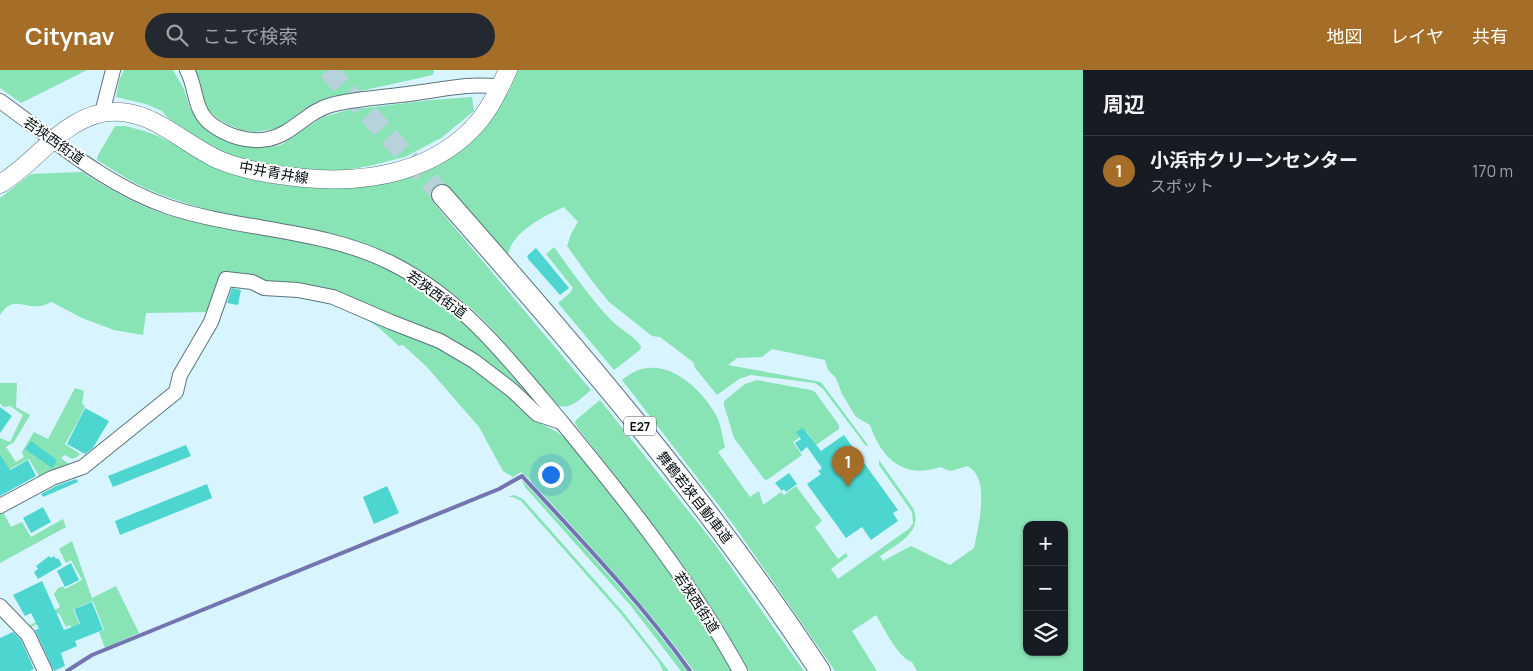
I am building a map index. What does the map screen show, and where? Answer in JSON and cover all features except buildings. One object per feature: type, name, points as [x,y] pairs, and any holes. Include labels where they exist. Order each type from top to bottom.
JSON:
[{"type":"highway","name":"舞鶴若狭自動車道","points":[[442,195],[579,352],[669,463],[725,535],[820,671]]},
{"type":"main road","name":"中井青井線","points":[[0,184],[66,129],[84,119],[102,113],[119,112],[156,122],[217,159],[240,168],[284,176],[334,180],[355,180],[392,174],[414,167],[451,146],[480,120],[504,78]]},
{"type":"street","points":[[102,113],[113,70]]},
{"type":"street","points":[[187,70],[197,106],[203,116],[211,124],[224,132],[254,141],[270,139],[285,134],[308,116],[330,105],[467,86],[504,78]]},
{"type":"street","name":"若狭西街道","points":[[0,102],[119,184],[154,201],[203,217],[330,240],[370,253],[392,263],[430,286],[467,314],[501,350],[652,536],[698,601],[740,671]]},
{"type":"street","points":[[0,506],[52,478],[82,467],[176,392],[180,375],[211,322],[226,279],[252,282],[264,288],[305,291],[333,297],[440,340],[474,361],[513,391],[537,414],[561,422]]},
{"type":"street","points":[[0,606],[28,635],[45,671]]},
{"type":"green space","points":[[0,70],[87,70],[21,103],[0,88]]},
{"type":"green space","points":[[124,70],[173,70],[184,89],[190,108],[199,122],[207,129],[238,144],[250,147],[281,145],[323,117],[348,110],[472,97],[474,111],[441,138],[405,157],[333,172],[310,172],[259,165],[219,152],[167,117],[162,111],[146,104],[116,97],[119,81]]},
{"type":"green space","points":[[195,70],[434,70],[433,75],[329,98],[304,109],[279,128],[255,132],[241,130],[227,124],[207,109],[202,98]]},
{"type":"green space","points":[[518,70],[1083,70],[1083,671],[917,671],[912,662],[897,649],[876,615],[852,631],[877,671],[835,671],[733,524],[622,380],[635,371],[648,368],[662,369],[674,373],[697,390],[707,401],[719,421],[725,447],[718,452],[750,497],[759,491],[763,505],[781,492],[784,495],[796,486],[822,521],[815,527],[838,559],[846,553],[848,556],[831,569],[838,579],[910,528],[913,523],[912,512],[879,465],[879,460],[913,508],[915,516],[915,524],[912,531],[901,542],[880,556],[883,561],[911,546],[950,565],[974,548],[981,500],[979,481],[975,473],[968,466],[950,471],[940,467],[915,471],[896,463],[887,456],[870,425],[856,417],[842,394],[836,378],[828,370],[825,360],[772,349],[762,357],[737,358],[728,365],[821,382],[868,445],[866,446],[823,389],[815,383],[751,375],[739,379],[717,395],[695,368],[693,362],[660,337],[652,336],[609,302],[567,246],[578,222],[564,207],[538,220],[522,232],[510,247],[508,256],[445,191],[433,202],[591,390],[574,404],[565,407],[555,405],[505,344],[473,310],[440,284],[403,261],[378,249],[347,238],[222,213],[182,202],[143,187],[97,160],[115,126],[125,126],[158,136],[195,155],[380,183],[493,115],[508,93]]},
{"type":"green space","points":[[82,172],[105,187],[155,211],[227,229],[319,244],[363,258],[387,269],[431,294],[463,320],[536,402],[531,402],[393,318],[222,276],[211,312],[146,313],[143,335],[114,330],[82,318],[52,302],[43,306],[9,305],[0,315],[0,198],[31,174]]},
{"type":"green space","points":[[554,247],[604,312],[641,346],[640,350],[614,370],[558,303],[573,288],[546,254]]},
{"type":"green space","points":[[301,295],[331,301],[438,344],[472,363],[536,421],[557,432],[570,442],[669,571],[732,671],[694,671],[634,596],[527,477],[521,472],[513,477],[503,471],[479,427],[426,366],[403,345],[399,346],[378,327],[360,316],[331,304]]},
{"type":"green space","points":[[757,380],[815,392],[839,425],[839,429],[816,445],[807,432],[793,442],[802,455],[767,480],[764,479],[734,438],[724,405],[724,401],[745,384]]},
{"type":"green space","points":[[0,383],[17,383],[16,407],[30,415],[14,442],[6,447],[16,462],[24,457],[22,452],[34,432],[48,439],[75,388],[84,391],[82,404],[85,406],[65,444],[80,454],[72,459],[65,455],[61,458],[69,464],[70,469],[42,481],[29,459],[2,473],[0,478],[0,438],[10,442],[23,415],[10,406],[3,407],[0,403]]},
{"type":"green space","points":[[600,400],[714,543],[804,671],[749,671],[690,576],[575,423],[576,420]]},
{"type":"green space","points":[[522,480],[628,597],[687,671],[681,671],[631,606],[525,487]]},
{"type":"green space","points":[[514,495],[523,499],[623,612],[669,671],[663,671],[659,662],[621,614],[521,501],[508,497]]},
{"type":"green space","points":[[2,510],[11,527],[22,522],[31,537],[63,519],[66,527],[0,563],[0,511]]},
{"type":"green space","points":[[72,541],[92,598],[116,586],[139,633],[105,648],[99,632],[104,630],[93,601],[73,609],[82,631],[75,636],[70,625],[66,627],[59,613],[26,628],[60,607],[54,594],[58,588],[63,586],[65,589],[82,580],[71,560],[66,563],[59,549]]},
{"type":"waterway","points":[[67,671],[92,655],[499,489],[522,476],[630,595],[690,671]]},
{"type":"tunnel","points":[[328,70],[442,195]]},
{"type":"place","name":"小浜市クリーンセンター","points":[[848,487]]}]
